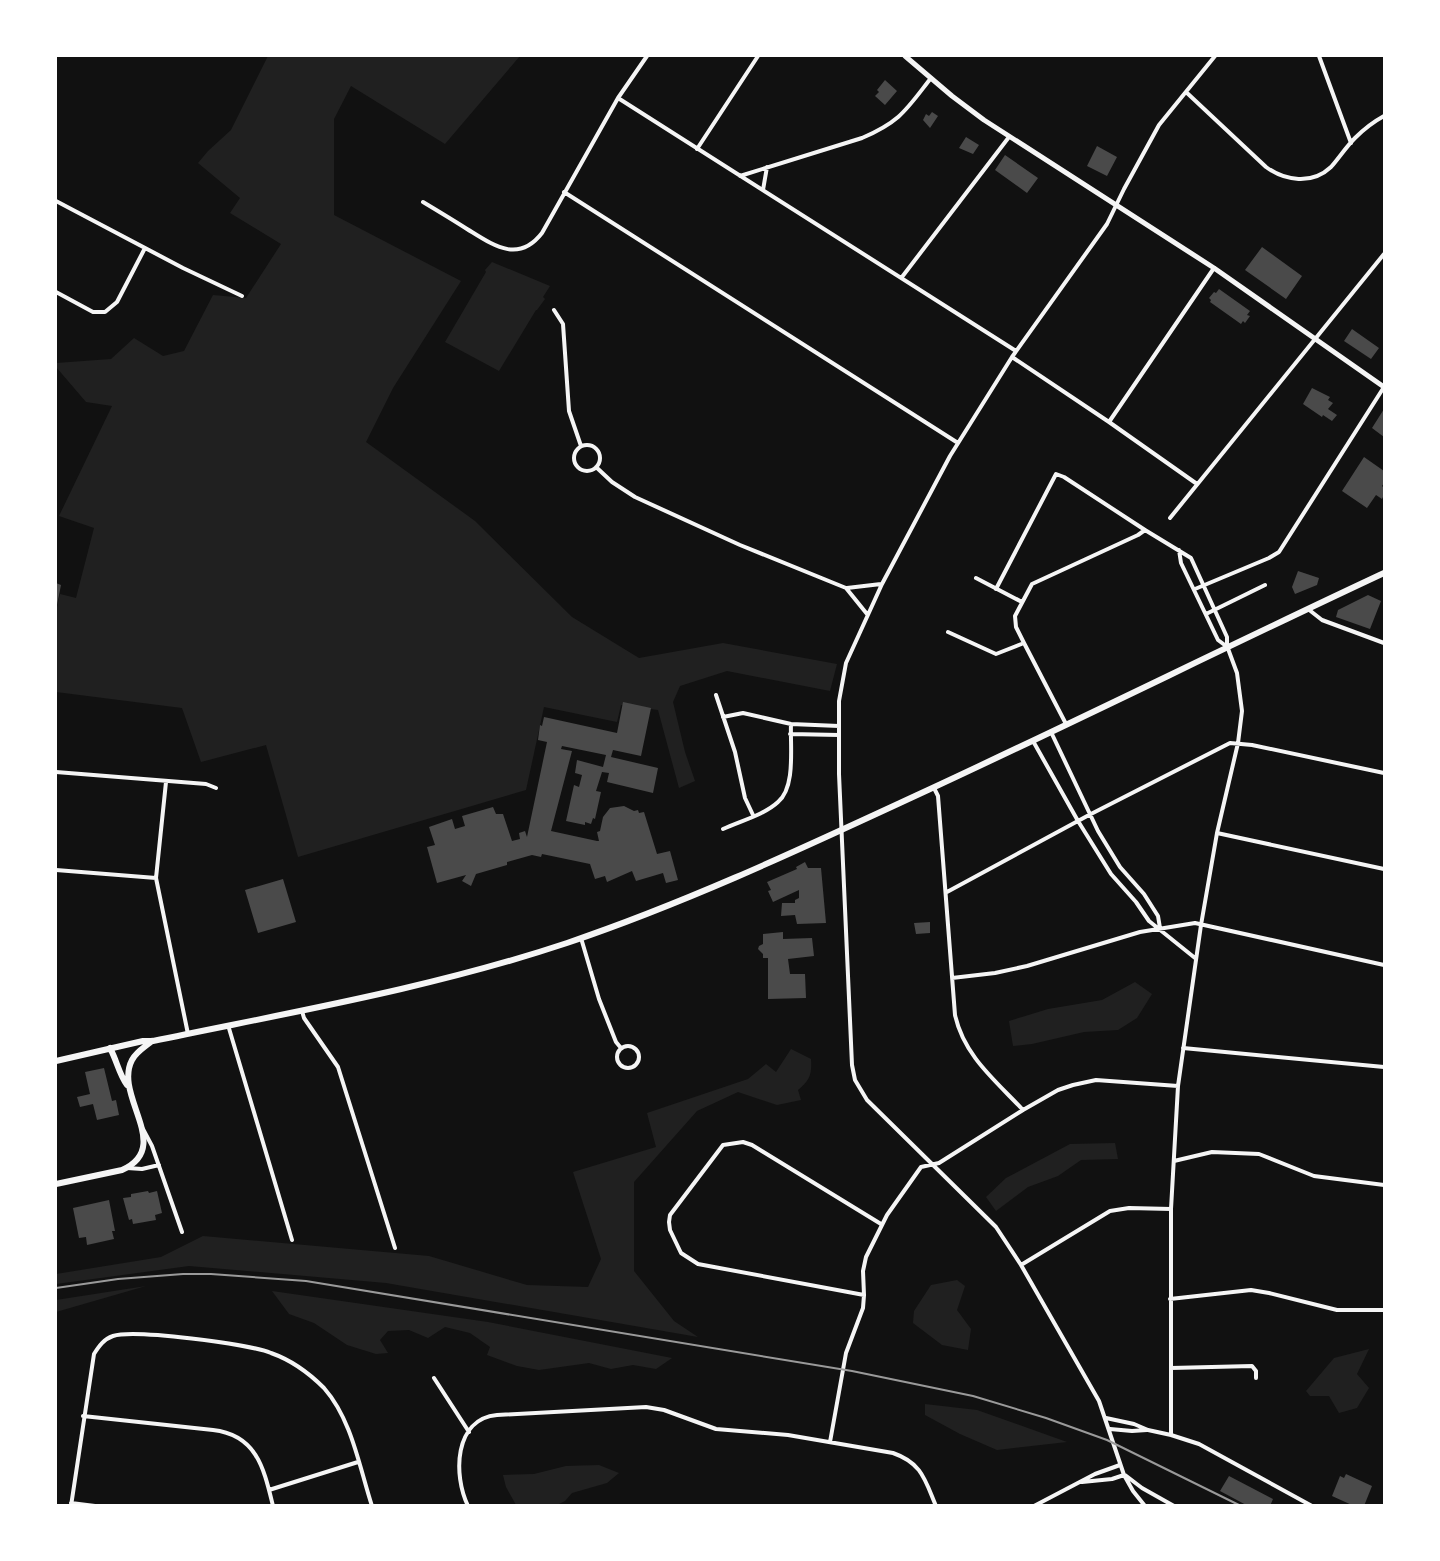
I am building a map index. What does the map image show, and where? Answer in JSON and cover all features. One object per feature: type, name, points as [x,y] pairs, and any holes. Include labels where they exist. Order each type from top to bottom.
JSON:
[{"type":"main road","points":[[906,56],[967,107],[1214,268],[1384,387]]},
{"type":"main road","points":[[56,1060],[143,1041],[188,1034],[476,971],[581,938],[706,890],[842,831],[1384,573]]},
{"type":"main road","points":[[128,1086],[132,1060],[139,1051],[153,1041]]},
{"type":"main road","points":[[56,1184],[127,1168],[139,1157],[143,1148],[142,1126],[128,1086],[120,1076],[116,1059],[110,1048]]},
{"type":"street","points":[[423,202],[502,249],[518,250],[532,244],[618,98],[647,56]]},
{"type":"street","points":[[697,149],[758,56]]},
{"type":"street","points":[[1145,1506],[1124,1475],[1099,1401],[1021,1265],[996,1227],[867,1100],[857,1086],[853,1074],[842,831],[840,693],[846,663],[867,614],[958,443],[1012,357],[1107,224],[1159,125],[1215,56]]},
{"type":"street","points":[[1319,56],[1351,143]]},
{"type":"street","points":[[739,176],[882,130],[901,117],[931,78]]},
{"type":"street","points":[[1186,92],[1266,167],[1284,177],[1299,179],[1318,175],[1331,167],[1351,143],[1372,123],[1384,116]]},
{"type":"street","points":[[618,98],[1017,351]]},
{"type":"street","points":[[902,277],[1010,136]]},
{"type":"street","points":[[763,191],[767,167]]},
{"type":"street","points":[[564,192],[958,443]]},
{"type":"street","points":[[56,201],[242,296]]},
{"type":"street","points":[[56,292],[93,312],[105,312],[117,302],[145,248]]},
{"type":"street","points":[[1170,518],[1384,254]]},
{"type":"street","points":[[1109,422],[1214,268]]},
{"type":"street","points":[[554,310],[563,324],[569,408],[581,446]]},
{"type":"street","points":[[1012,357],[1197,484]]},
{"type":"street","points":[[1195,589],[1279,552],[1384,387]]},
{"type":"street","points":[[589,445],[597,449],[600,460],[596,467],[589,471],[578,467],[574,456],[581,446],[589,445]]},
{"type":"street","points":[[596,467],[602,475],[635,497],[740,545],[846,588],[882,584]]},
{"type":"street","points":[[996,589],[1056,474],[1191,558],[1205,584],[1227,637],[1227,646],[1237,673],[1242,711],[1238,743],[1217,833],[1178,1086],[1171,1209],[1171,1435]]},
{"type":"street","points":[[1066,724],[1024,643],[1015,616],[1032,584],[1145,530]]},
{"type":"street","points":[[1179,550],[1181,563],[1218,640],[1227,646]]},
{"type":"street","points":[[976,578],[1022,602]]},
{"type":"street","points":[[1206,614],[1265,585]]},
{"type":"street","points":[[846,588],[867,614]]},
{"type":"street","points":[[1308,609],[1322,620],[1384,643]]},
{"type":"street","points":[[948,632],[996,654],[1024,643]]},
{"type":"street","points":[[716,695],[735,752],[745,798],[753,815]]},
{"type":"street","points":[[723,717],[743,713],[791,724],[839,726]]},
{"type":"street","points":[[723,829],[773,806],[786,792],[790,776],[791,724]]},
{"type":"street","points":[[1051,731],[1089,815],[1120,867],[1144,894],[1158,916],[1160,928]]},
{"type":"street","points":[[790,734],[839,735]]},
{"type":"street","points":[[1033,740],[1078,821],[1111,874],[1136,902],[1149,921],[1196,959]]},
{"type":"street","points":[[947,892],[1225,745],[1238,743],[1384,773]]},
{"type":"street","points":[[56,772],[206,784],[216,788]]},
{"type":"street","points":[[166,782],[156,878],[188,1034]]},
{"type":"street","points":[[934,787],[938,796],[958,1029],[976,1061],[1023,1110]]},
{"type":"street","points":[[1217,833],[1384,868]]},
{"type":"street","points":[[56,870],[156,878]]},
{"type":"street","points":[[952,978],[996,973],[1027,966],[1140,932],[1195,923],[1384,965]]},
{"type":"street","points":[[581,938],[599,999],[616,1042],[621,1048]]},
{"type":"street","points":[[301,1010],[304,1018],[338,1067],[395,1248]]},
{"type":"street","points":[[228,1024],[292,1240]]},
{"type":"street","points":[[628,1046],[635,1048],[639,1058],[636,1065],[628,1068],[620,1064],[617,1054],[621,1048],[628,1046]]},
{"type":"street","points":[[1183,1048],[1384,1067]]},
{"type":"street","points":[[830,1442],[846,1353],[863,1308],[863,1271],[866,1257],[881,1224],[921,1167],[939,1163],[1058,1090],[1096,1080],[1178,1086]]},
{"type":"street","points":[[142,1126],[152,1146],[182,1232]]},
{"type":"street","points":[[864,1295],[698,1264],[681,1253],[670,1230],[670,1215],[723,1145],[743,1142],[752,1145],[881,1224]]},
{"type":"street","points":[[1174,1161],[1212,1152],[1258,1154],[1314,1176],[1384,1185]]},
{"type":"street","points":[[127,1168],[142,1169],[159,1165]]},
{"type":"street","points":[[1021,1265],[1110,1211],[1129,1208],[1171,1209]]},
{"type":"street","points":[[1170,1299],[1251,1290],[1337,1310],[1384,1310]]},
{"type":"street","points":[[95,1506],[71,1504],[94,1354],[105,1339],[115,1335],[135,1334],[243,1346],[282,1357],[316,1380],[341,1413],[372,1506]]},
{"type":"street","points":[[1171,1368],[1252,1366],[1256,1371],[1256,1378]]},
{"type":"street","points":[[434,1378],[469,1432]]},
{"type":"street","points":[[468,1506],[460,1485],[458,1470],[460,1451],[469,1432],[478,1422],[490,1415],[646,1407],[664,1410],[716,1429],[788,1435],[907,1457],[919,1468],[936,1506]]},
{"type":"street","points":[[83,1416],[232,1434],[246,1443],[260,1462],[273,1506]]},
{"type":"street","points":[[1106,1418],[1199,1444],[1312,1506]]},
{"type":"street","points":[[1110,1429],[1148,1430]]},
{"type":"street","points":[[269,1490],[358,1462]]},
{"type":"street","points":[[1034,1506],[1095,1474],[1120,1465]]},
{"type":"street","points":[[1082,1482],[1112,1479],[1124,1475]]},
{"type":"street","points":[[1124,1475],[1174,1506]]},
{"type":"shaded area","points":[[268,56],[520,56],[445,144],[351,86],[334,119],[334,215],[461,281],[393,388],[366,442],[475,521],[572,617],[639,658],[723,643],[837,664],[830,691],[727,671],[680,686],[673,702],[685,752],[695,781],[679,788],[658,710],[621,705],[617,722],[544,707],[526,790],[298,857],[266,745],[201,762],[182,708],[56,692],[56,611],[60,594],[76,598],[94,528],[59,516],[112,406],[86,402],[56,367],[56,363],[111,359],[134,338],[163,356],[184,351],[213,295],[246,298],[281,244],[230,213],[240,198],[198,163],[231,130]]},
{"type":"shaded area","points":[[492,262],[550,286],[543,297],[545,299],[499,371],[445,342],[486,272],[485,270]]},
{"type":"shaded area","points":[[1135,982],[1152,994],[1137,1018],[1118,1030],[1084,1032],[1013,1046],[1009,1021],[1048,1009],[1102,1000]]},
{"type":"shaded area","points":[[791,1049],[811,1059],[809,1076],[798,1090],[801,1100],[777,1105],[738,1092],[697,1111],[634,1182],[634,1271],[674,1321],[698,1337],[386,1283],[189,1266],[56,1284],[56,1274],[161,1257],[203,1236],[429,1256],[527,1285],[588,1287],[601,1259],[573,1172],[656,1147],[647,1113],[748,1079],[766,1064],[776,1072]]},
{"type":"shaded area","points":[[1115,1143],[1118,1159],[1081,1160],[1058,1176],[1028,1187],[996,1211],[986,1197],[1006,1178],[1070,1144]]},
{"type":"shaded area","points":[[957,1280],[965,1286],[957,1310],[971,1329],[968,1350],[942,1345],[913,1323],[914,1311],[931,1285]]},
{"type":"shaded area","points":[[146,1286],[56,1312],[56,1300]]},
{"type":"shaded area","points":[[272,1291],[488,1322],[672,1358],[656,1369],[633,1365],[611,1369],[589,1363],[539,1370],[517,1366],[487,1355],[490,1347],[470,1333],[445,1327],[428,1338],[409,1330],[388,1331],[380,1340],[388,1353],[376,1354],[347,1345],[314,1323],[289,1314]]},
{"type":"shaded area","points":[[1369,1349],[1357,1374],[1369,1388],[1357,1408],[1339,1413],[1329,1396],[1310,1396],[1306,1391],[1334,1358]]},
{"type":"shaded area","points":[[925,1404],[977,1410],[1067,1442],[997,1450],[925,1415]]},
{"type":"shaded area","points":[[599,1465],[619,1473],[607,1483],[572,1493],[565,1501],[557,1505],[516,1505],[506,1487],[503,1475],[534,1474],[566,1466]]},
{"type":"building","points":[[885,80],[897,91],[885,105],[875,96]]},
{"type":"building","points":[[932,112],[938,116],[930,128],[923,120],[926,114],[929,116]]},
{"type":"building","points":[[966,137],[979,145],[973,154],[959,148]]},
{"type":"building","points":[[1097,146],[1117,157],[1107,176],[1087,166]]},
{"type":"building","points":[[1005,155],[1038,178],[1027,193],[995,170]]},
{"type":"building","points":[[1262,247],[1302,276],[1286,299],[1245,270]]},
{"type":"building","points":[[1219,289],[1250,311],[1247,315],[1250,316],[1245,323],[1243,321],[1241,324],[1210,302],[1209,298]]},
{"type":"building","points":[[1352,329],[1379,348],[1371,359],[1344,341]]},
{"type":"building","points":[[1312,388],[1330,397],[1328,400],[1333,403],[1328,409],[1337,415],[1332,421],[1303,404]]},
{"type":"building","points":[[1384,409],[1384,437],[1372,428]]},
{"type":"building","points":[[1364,457],[1384,471],[1382,486],[1384,495],[1382,499],[1376,495],[1367,508],[1342,491]]},
{"type":"building","points":[[1298,571],[1319,578],[1317,585],[1295,594],[1292,587]]},
{"type":"building","points":[[56,583],[61,585],[56,610]]},
{"type":"building","points":[[1368,595],[1381,601],[1370,629],[1336,617],[1338,610]]},
{"type":"building","points":[[623,702],[651,708],[641,756],[613,750],[611,757],[658,768],[653,793],[607,782],[609,773],[602,772],[596,791],[601,792],[595,819],[593,818],[591,824],[585,822],[585,825],[566,821],[574,785],[579,787],[582,775],[575,773],[577,760],[603,767],[606,755],[562,746],[561,749],[572,751],[551,831],[599,841],[597,832],[600,831],[603,817],[610,808],[624,806],[634,811],[638,810],[639,813],[644,812],[657,854],[670,851],[678,880],[666,883],[663,873],[636,881],[632,871],[607,882],[605,876],[595,879],[590,864],[542,854],[541,857],[532,855],[476,874],[471,886],[462,881],[466,875],[437,883],[427,847],[435,845],[429,827],[452,819],[455,829],[465,826],[462,816],[493,807],[496,814],[503,814],[512,841],[520,839],[519,833],[525,831],[527,837],[547,742],[538,740],[540,725],[542,726],[544,717],[617,733]]},
{"type":"building","points":[[805,862],[808,868],[821,868],[826,923],[797,924],[795,915],[781,916],[782,903],[795,903],[795,900],[799,898],[799,890],[773,902],[768,891],[771,890],[767,882],[797,869],[796,867]]},
{"type":"building","points":[[283,879],[296,922],[258,933],[245,890]]},
{"type":"building","points":[[930,922],[930,933],[916,934],[914,923]]},
{"type":"building","points":[[783,932],[783,939],[812,938],[814,956],[788,959],[790,974],[805,974],[806,998],[768,999],[768,958],[763,958],[763,954],[758,949],[763,944],[763,934]]},
{"type":"building","points":[[104,1068],[112,1101],[116,1100],[119,1115],[97,1120],[93,1104],[80,1107],[77,1097],[90,1094],[85,1072]]},
{"type":"building","points":[[148,1191],[149,1193],[157,1191],[162,1213],[155,1215],[156,1220],[133,1224],[132,1219],[129,1220],[123,1198]]},
{"type":"building","points":[[109,1200],[115,1231],[112,1231],[114,1239],[87,1245],[86,1237],[79,1238],[73,1208]]},
{"type":"building","points":[[1346,1474],[1372,1486],[1364,1506],[1354,1506],[1332,1496],[1340,1476],[1344,1478]]},
{"type":"building","points":[[1229,1476],[1273,1499],[1270,1506],[1248,1506],[1220,1491]]},
{"type":"railway","points":[[56,1288],[118,1279],[183,1274],[306,1281],[852,1371],[973,1396],[1046,1418],[1107,1440],[1241,1506]]}]
